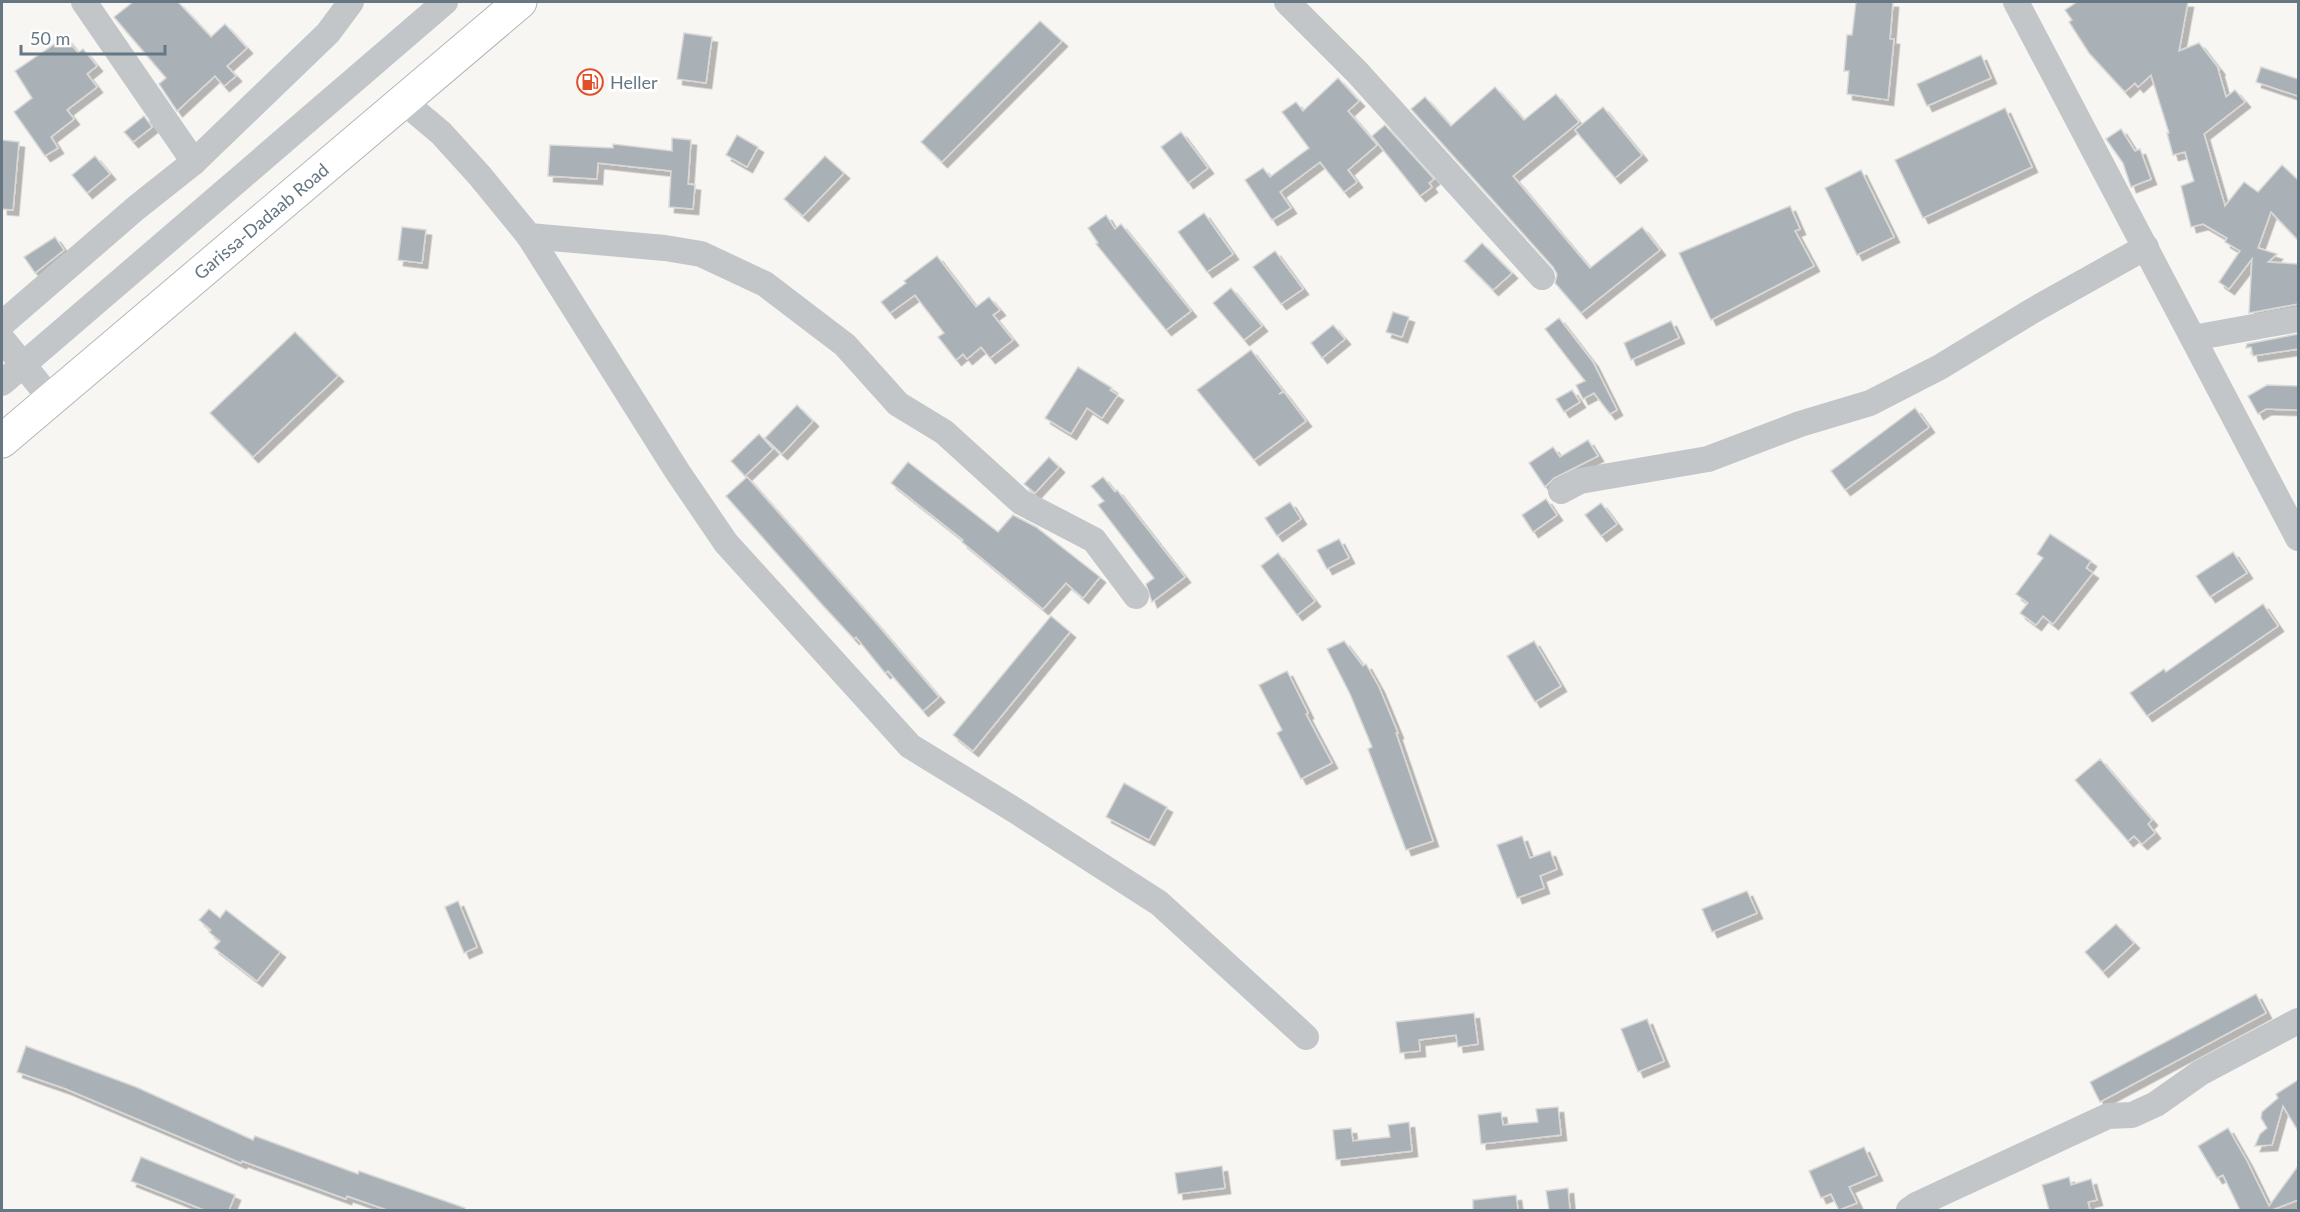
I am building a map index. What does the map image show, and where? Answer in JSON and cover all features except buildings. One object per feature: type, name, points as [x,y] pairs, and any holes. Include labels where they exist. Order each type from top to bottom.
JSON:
[{"type":"highway","name":"Garissa-Dadaab Road","points":[[2,441],[520,2]]},
{"type":"street","points":[[84,2],[194,162]]},
{"type":"street","points":[[2,324],[136,208],[194,162],[328,33],[351,2]]},
{"type":"street","points":[[2,382],[445,2]]},
{"type":"street","points":[[1287,2],[1358,72],[1542,277]]},
{"type":"street","points":[[2016,2],[2298,538]]},
{"type":"street","points":[[403,101],[441,133],[529,236],[677,471],[726,543],[910,746],[1159,903],[1306,1037]]},
{"type":"street","points":[[529,236],[665,248],[701,254],[765,284],[845,345],[898,404],[944,432],[1021,502],[1094,540],[1136,596]]},
{"type":"street","points":[[1561,491],[1580,481],[1708,459],[1800,424],[1870,403],[1940,367],[2031,311],[2146,247]]},
{"type":"street","points":[[2193,338],[2298,319]]},
{"type":"street","points":[[2,339],[51,399]]},
{"type":"street","points":[[1909,1210],[2108,1116],[2132,1115],[2156,1104],[2200,1073],[2298,1020]]},
{"type":"place","name":"Heller","points":[[590,82]]}]
